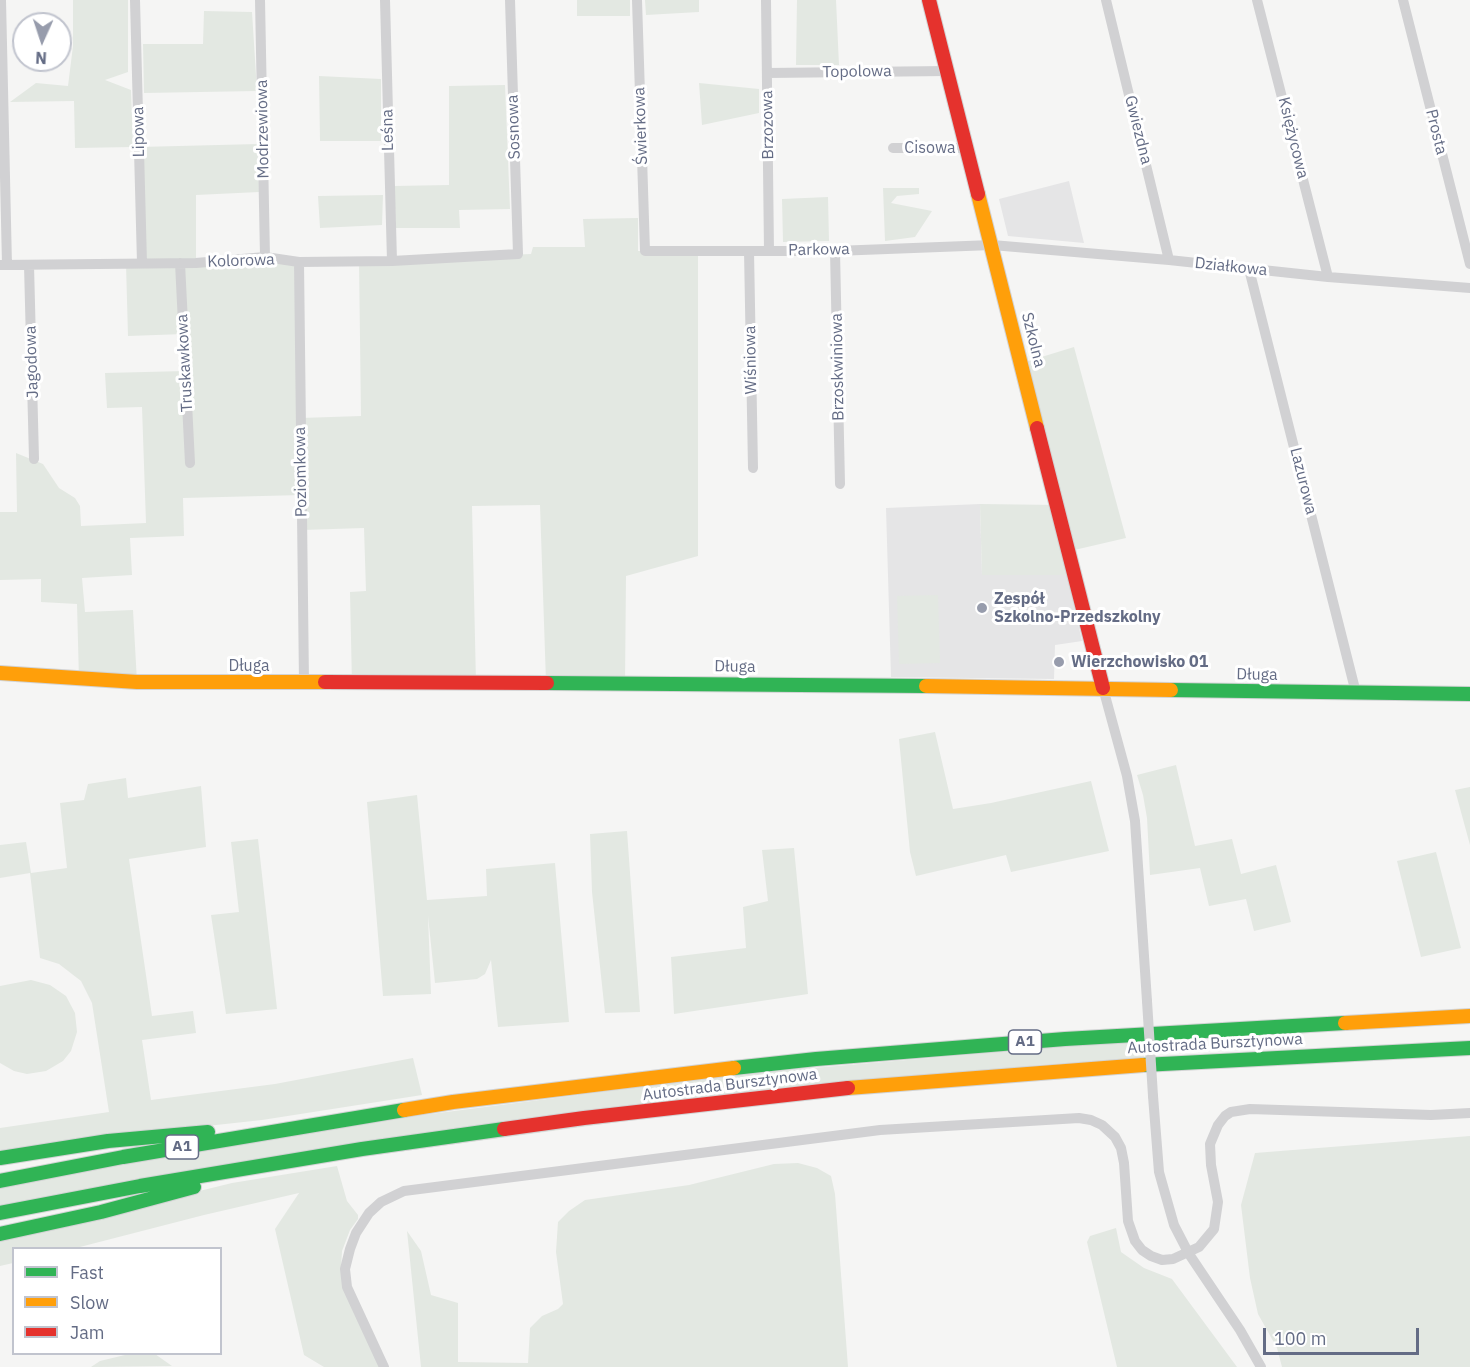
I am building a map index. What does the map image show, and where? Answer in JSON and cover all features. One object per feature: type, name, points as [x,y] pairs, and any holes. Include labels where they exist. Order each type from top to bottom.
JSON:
[{"type":"main road","name":"Szkolna","points":[[930,0],[1103,688]]},
{"type":"main road","name":"Długa","points":[[0,673],[127,682],[648,683],[1470,694]]},
{"type":"main road","name":"Autostrada Bursztynowa","points":[[0,1181],[123,1156],[453,1102],[816,1059],[1191,1030],[1470,1016]]},
{"type":"main road","name":"Autostrada Bursztynowa","points":[[0,1213],[140,1186],[362,1149],[584,1118],[818,1091],[1199,1061],[1470,1048]]},
{"type":"main road","points":[[0,1158],[108,1141],[365,1117]]},
{"type":"main road","points":[[0,1234],[362,1149]]},
{"type":"street","points":[[1,0],[3,265]]},
{"type":"street","name":"Lipowa","points":[[135,0],[142,264]]},
{"type":"street","name":"Modrzewiowa","points":[[260,0],[265,257]]},
{"type":"street","name":"Leśna","points":[[385,0],[392,261]]},
{"type":"street","name":"Sosnowa","points":[[510,0],[518,254]]},
{"type":"street","name":"Świerkowa","points":[[638,0],[645,251]]},
{"type":"street","name":"Brzozowa","points":[[766,0],[769,251]]},
{"type":"street","name":"Gwiezdna","points":[[1106,0],[1169,260]]},
{"type":"street","name":"Księżycowa","points":[[1257,0],[1328,277]]},
{"type":"street","name":"Prosta","points":[[1403,0],[1470,264]]},
{"type":"street","name":"Topolowa","points":[[767,74],[947,71]]},
{"type":"street","name":"Cisowa","points":[[893,148],[967,148]]},
{"type":"street","name":"Parkowa","points":[[645,251],[835,251],[993,245]]},
{"type":"street","name":"Działkowa","points":[[993,245],[1470,288]]},
{"type":"street","name":"Wiśniowa","points":[[749,251],[753,468]]},
{"type":"street","name":"Brzoskwiniowa","points":[[835,251],[840,484]]},
{"type":"street","name":"Kolorowa","points":[[3,265],[180,263],[265,257],[299,262],[392,261],[518,254]]},
{"type":"street","name":"Poziomkowa","points":[[299,262],[304,683]]},
{"type":"street","name":"Truskawkowa","points":[[180,263],[190,463]]},
{"type":"street","name":"Jagodowa","points":[[29,265],[34,459]]},
{"type":"street","name":"Lazurowa","points":[[1250,269],[1356,693]]},
{"type":"street","points":[[1103,688],[1127,776],[1135,821],[1157,1160],[1163,1190],[1174,1225],[1189,1254],[1240,1329],[1261,1367]]},
{"type":"street","points":[[384,1367],[347,1287],[345,1269],[350,1250],[369,1213],[381,1202],[404,1191],[880,1130],[1079,1118],[1102,1125],[1118,1142],[1124,1163],[1128,1221],[1135,1241],[1142,1250],[1162,1260],[1189,1254],[1205,1242],[1214,1229],[1218,1202],[1210,1165],[1210,1144],[1218,1125],[1225,1116],[1232,1112],[1250,1109],[1431,1115],[1470,1113]]},
{"type":"shaded area","points":[[73,0],[128,0],[128,72],[105,80],[131,90],[133,147],[75,148],[74,101],[10,102],[36,83],[68,86],[70,72],[72,72]]},
{"type":"shaded area","points":[[577,0],[630,0],[630,16],[577,16]]},
{"type":"shaded area","points":[[645,0],[699,0],[699,12],[646,15]]},
{"type":"shaded area","points":[[797,0],[836,0],[839,65],[796,65]]},
{"type":"shaded area","points":[[204,11],[252,12],[257,91],[144,93],[143,44],[203,44]]},
{"type":"shaded area","points":[[319,76],[381,79],[381,141],[320,141]]},
{"type":"shaded area","points":[[699,83],[759,89],[759,113],[702,125]]},
{"type":"shaded area","points":[[505,85],[510,209],[459,210],[460,228],[396,228],[394,186],[449,185],[449,86]]},
{"type":"shaded area","points":[[258,144],[259,192],[196,195],[196,263],[299,262],[301,418],[361,416],[359,261],[531,254],[533,247],[585,247],[583,219],[638,218],[638,251],[698,251],[698,556],[626,576],[625,683],[546,682],[540,505],[472,506],[476,683],[352,685],[350,592],[366,591],[364,528],[302,530],[302,495],[183,498],[184,536],[130,538],[132,575],[82,578],[85,612],[133,610],[137,682],[79,680],[77,604],[41,602],[41,579],[0,580],[0,512],[17,512],[16,453],[43,464],[59,488],[75,498],[80,506],[81,526],[146,523],[142,407],[107,408],[105,373],[185,371],[184,334],[128,336],[126,264],[141,263],[139,147]]},
{"type":"shaded area","points":[[1069,181],[1084,243],[1008,236],[999,199]]},
{"type":"shaded area","points":[[883,188],[919,188],[919,194],[897,196],[891,203],[932,211],[915,237],[885,241]]},
{"type":"shaded area","points":[[383,195],[382,225],[320,228],[318,196]]},
{"type":"shaded area","points":[[828,197],[829,241],[783,242],[782,199]]},
{"type":"shaded area","points":[[1074,347],[1126,538],[1070,551],[1076,575],[982,575],[980,504],[1058,505],[1022,363]]},
{"type":"shaded area","name":"Zespół Szkolno-Przedszkolny","points":[[980,504],[982,575],[1067,575],[1082,641],[1055,645],[1054,679],[891,677],[886,508]]},
{"type":"shaded area","points":[[938,595],[940,663],[899,664],[897,596]]},
{"type":"shaded area","points":[[935,732],[953,809],[1091,781],[1109,851],[1011,872],[1006,855],[916,876],[910,852],[899,739]]},
{"type":"shaded area","points":[[1176,765],[1195,846],[1232,839],[1241,874],[1276,865],[1291,922],[1254,931],[1246,899],[1209,906],[1200,868],[1150,875],[1147,818],[1137,775]]},
{"type":"shaded area","points":[[126,778],[128,798],[201,786],[206,847],[129,859],[152,1016],[193,1011],[196,1033],[142,1040],[151,1100],[275,1084],[413,1058],[422,1095],[262,1120],[152,1132],[0,1154],[0,1128],[109,1112],[92,1003],[81,981],[59,964],[40,958],[30,873],[0,878],[0,845],[26,842],[31,873],[67,868],[60,803],[84,800],[88,784]]},
{"type":"shaded area","points":[[1470,787],[1470,845],[1455,790]]},
{"type":"shaded area","points":[[417,795],[427,900],[487,896],[486,869],[555,863],[569,1022],[498,1027],[491,960],[485,974],[477,979],[435,983],[428,916],[431,994],[383,996],[367,802]]},
{"type":"shaded area","points":[[627,831],[640,1012],[605,1013],[592,892],[590,834]]},
{"type":"shaded area","points":[[258,839],[277,1009],[226,1014],[211,915],[239,912],[231,842]]},
{"type":"shaded area","points":[[794,848],[808,994],[674,1014],[671,957],[746,948],[743,907],[768,901],[762,850]]},
{"type":"shaded area","points":[[1436,852],[1461,948],[1421,957],[1397,861]]},
{"type":"shaded area","points":[[31,980],[50,985],[66,996],[75,1013],[77,1032],[71,1051],[63,1061],[46,1071],[27,1074],[14,1071],[0,1063],[0,986]]},
{"type":"shaded area","points":[[1143,1040],[1144,1058],[1038,1065],[0,1206],[0,1187],[134,1162],[423,1115],[742,1074]]},
{"type":"shaded area","points":[[1470,1136],[1470,1367],[1282,1367],[1277,1348],[1258,1314],[1250,1278],[1241,1205],[1255,1153]]},
{"type":"shaded area","points":[[798,1163],[817,1168],[831,1176],[835,1194],[848,1367],[421,1367],[407,1231],[421,1251],[431,1295],[458,1303],[458,1362],[528,1363],[530,1328],[542,1316],[558,1309],[563,1304],[556,1252],[558,1222],[569,1211],[585,1200],[689,1185],[774,1164]]},
{"type":"shaded area","points":[[337,1166],[347,1201],[358,1215],[342,1251],[341,1269],[380,1367],[324,1367],[304,1355],[275,1229],[299,1193],[80,1247],[12,1247],[12,1263],[0,1266],[0,1240],[232,1183]]},
{"type":"shaded area","points":[[1116,1228],[1121,1252],[1144,1268],[1172,1279],[1237,1367],[1117,1367],[1087,1242],[1090,1236]]},
{"type":"shaded area","points":[[125,1355],[156,1355],[172,1366],[91,1367],[100,1361]]},
{"type":"traffic: fast","points":[[547,683],[926,686]]},
{"type":"traffic: fast","points":[[1171,690],[1470,694]]},
{"type":"traffic: fast","points":[[734,1068],[816,1059],[1065,1039],[1345,1023]]},
{"type":"traffic: fast","points":[[1143,1065],[1470,1048]]},
{"type":"traffic: fast","points":[[0,1181],[123,1157],[404,1110]]},
{"type":"traffic: fast","points":[[0,1213],[140,1186],[362,1149],[504,1129]]},
{"type":"traffic: fast","points":[[0,1158],[108,1141],[208,1132]]},
{"type":"traffic: fast","points":[[0,1234],[101,1212],[194,1187]]},
{"type":"traffic: slow","points":[[978,194],[1037,428]]},
{"type":"traffic: slow","points":[[0,673],[137,682],[325,682]]},
{"type":"traffic: slow","points":[[926,686],[1171,690]]},
{"type":"traffic: slow","points":[[1345,1023],[1470,1016]]},
{"type":"traffic: slow","points":[[848,1088],[1143,1065]]},
{"type":"traffic: slow","points":[[404,1110],[734,1068]]},
{"type":"traffic: jam","points":[[929,0],[978,194]]},
{"type":"traffic: jam","points":[[1037,428],[1103,688]]},
{"type":"traffic: jam","points":[[325,682],[547,683]]},
{"type":"traffic: jam","points":[[504,1129],[848,1088]]},
{"type":"place","name":"Zespół Szkolno-Przedszkolny","points":[[982,608]]},
{"type":"place","name":"Wierzchowisko 01","points":[[1059,662]]}]
